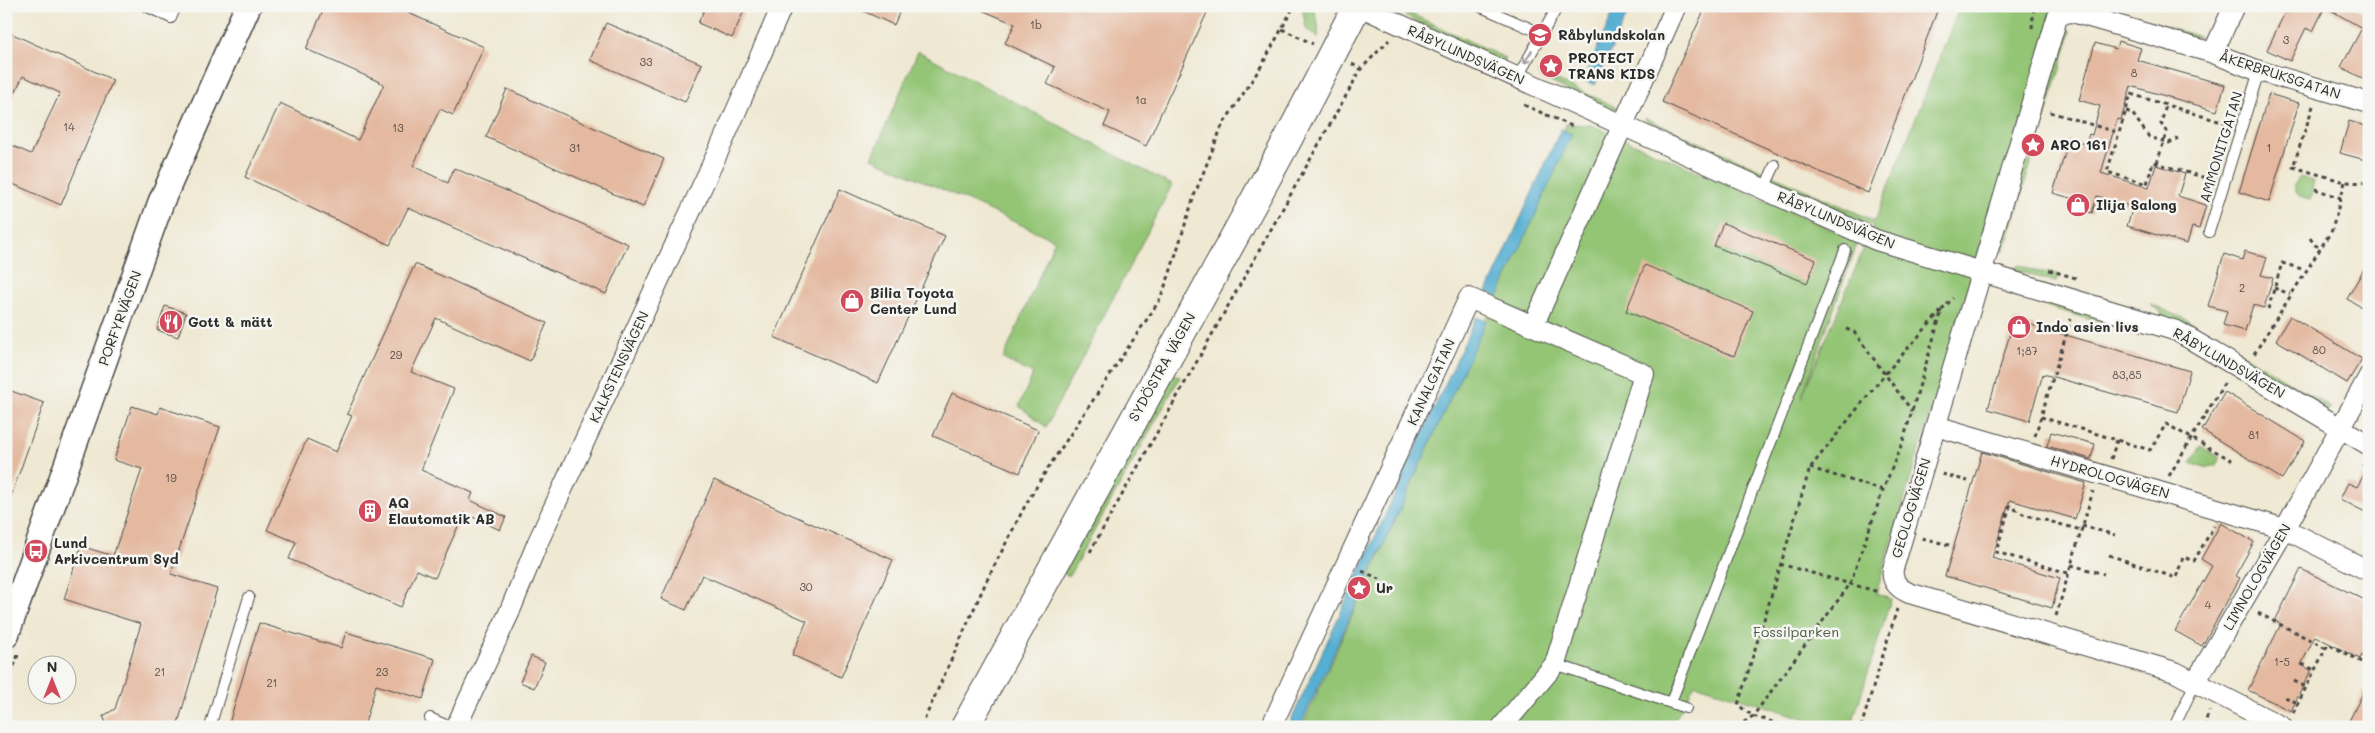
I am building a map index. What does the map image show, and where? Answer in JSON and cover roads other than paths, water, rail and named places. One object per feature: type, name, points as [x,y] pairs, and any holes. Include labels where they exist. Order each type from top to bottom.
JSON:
[{"type":"main road","name":"SYDÖSTRA VÄGEN","points":[[965,727],[1287,141],[1358,6]]},
{"type":"street","name":"PORFYRVÄGEN","points":[[6,635],[161,202],[248,6]]},
{"type":"street","name":"KALKSTENSVÄGEN","points":[[456,727],[509,613],[537,544],[719,150],[782,6]]},
{"type":"street","name":"RÅBYLUNDSVÄGEN","points":[[1358,6],[1876,240],[2177,331],[2369,445]]},
{"type":"street","points":[[1524,322],[1622,125],[1676,6]]},
{"type":"street","name":"ÅKERBRUKSGATAN","points":[[2234,6],[2213,53],[2258,71],[2369,103]]},
{"type":"street","name":"GEOLOGVÄGEN","points":[[2196,682],[2175,672],[1903,590],[1894,580],[1893,569],[2057,18],[2064,13],[2072,12],[2213,53]]},
{"type":"street","name":"KANALGATAN","points":[[1271,727],[1469,298],[1644,374],[1555,664]]},
{"type":"street","name":"LIMNOLOGVÄGEN","points":[[2196,682],[2285,529],[2369,376]]},
{"type":"street","name":"HYDROLOGVÄGEN","points":[[1936,426],[2285,529],[2369,571]]},
{"type":"street","points":[[1502,727],[1555,664]]},
{"type":"street","points":[[2196,682],[2286,723]]},
{"type":"lane","points":[[146,6],[171,18],[176,6]]},
{"type":"lane","points":[[1479,6],[1543,34]]},
{"type":"lane","points":[[1517,78],[1558,6]]},
{"type":"lane","name":"AMMONITGATAN","points":[[2209,232],[2258,71]]},
{"type":"lane","points":[[1764,189],[1775,165]]},
{"type":"lane","points":[[1671,702],[1845,250]]},
{"type":"lane","points":[[210,727],[249,597]]},
{"type":"lane","points":[[1555,664],[1686,708]]},
{"type":"lane","name":"LIMNOLOGVÄGEN","points":[[2174,727],[2196,682]]},
{"type":"lane","points":[[430,718],[450,727]]},
{"type":"water","points":[[1616,6],[1631,6],[1595,85],[1583,80]]},
{"type":"water","points":[[1561,129],[1572,134],[1498,297],[1487,292]]},
{"type":"water","points":[[1476,317],[1486,321],[1300,727],[1288,727]]},
{"type":"place","name":"Råbylundskolan","points":[[1540,35]]},
{"type":"place","name":"PROTECT TRANS KIDS","points":[[1551,66]]},
{"type":"place","name":"ARO 161","points":[[2033,145]]},
{"type":"place","name":"Ilija Salong","points":[[2078,205]]},
{"type":"place","name":"Bilia Toyota Center Lund","points":[[852,301]]},
{"type":"place","name":"Gott & mätt","points":[[171,322]]},
{"type":"place","name":"Indo asien livs","points":[[2019,327]]},
{"type":"place","name":"AQ Elautomatik AB","points":[[370,511]]},
{"type":"place","name":"Lund Arkivcentrum Syd","points":[[36,551]]},
{"type":"place","name":"Ur","points":[[1359,588]]},
{"type":"park label","name":"Fossilparken","points":[[1796,632]]}]
